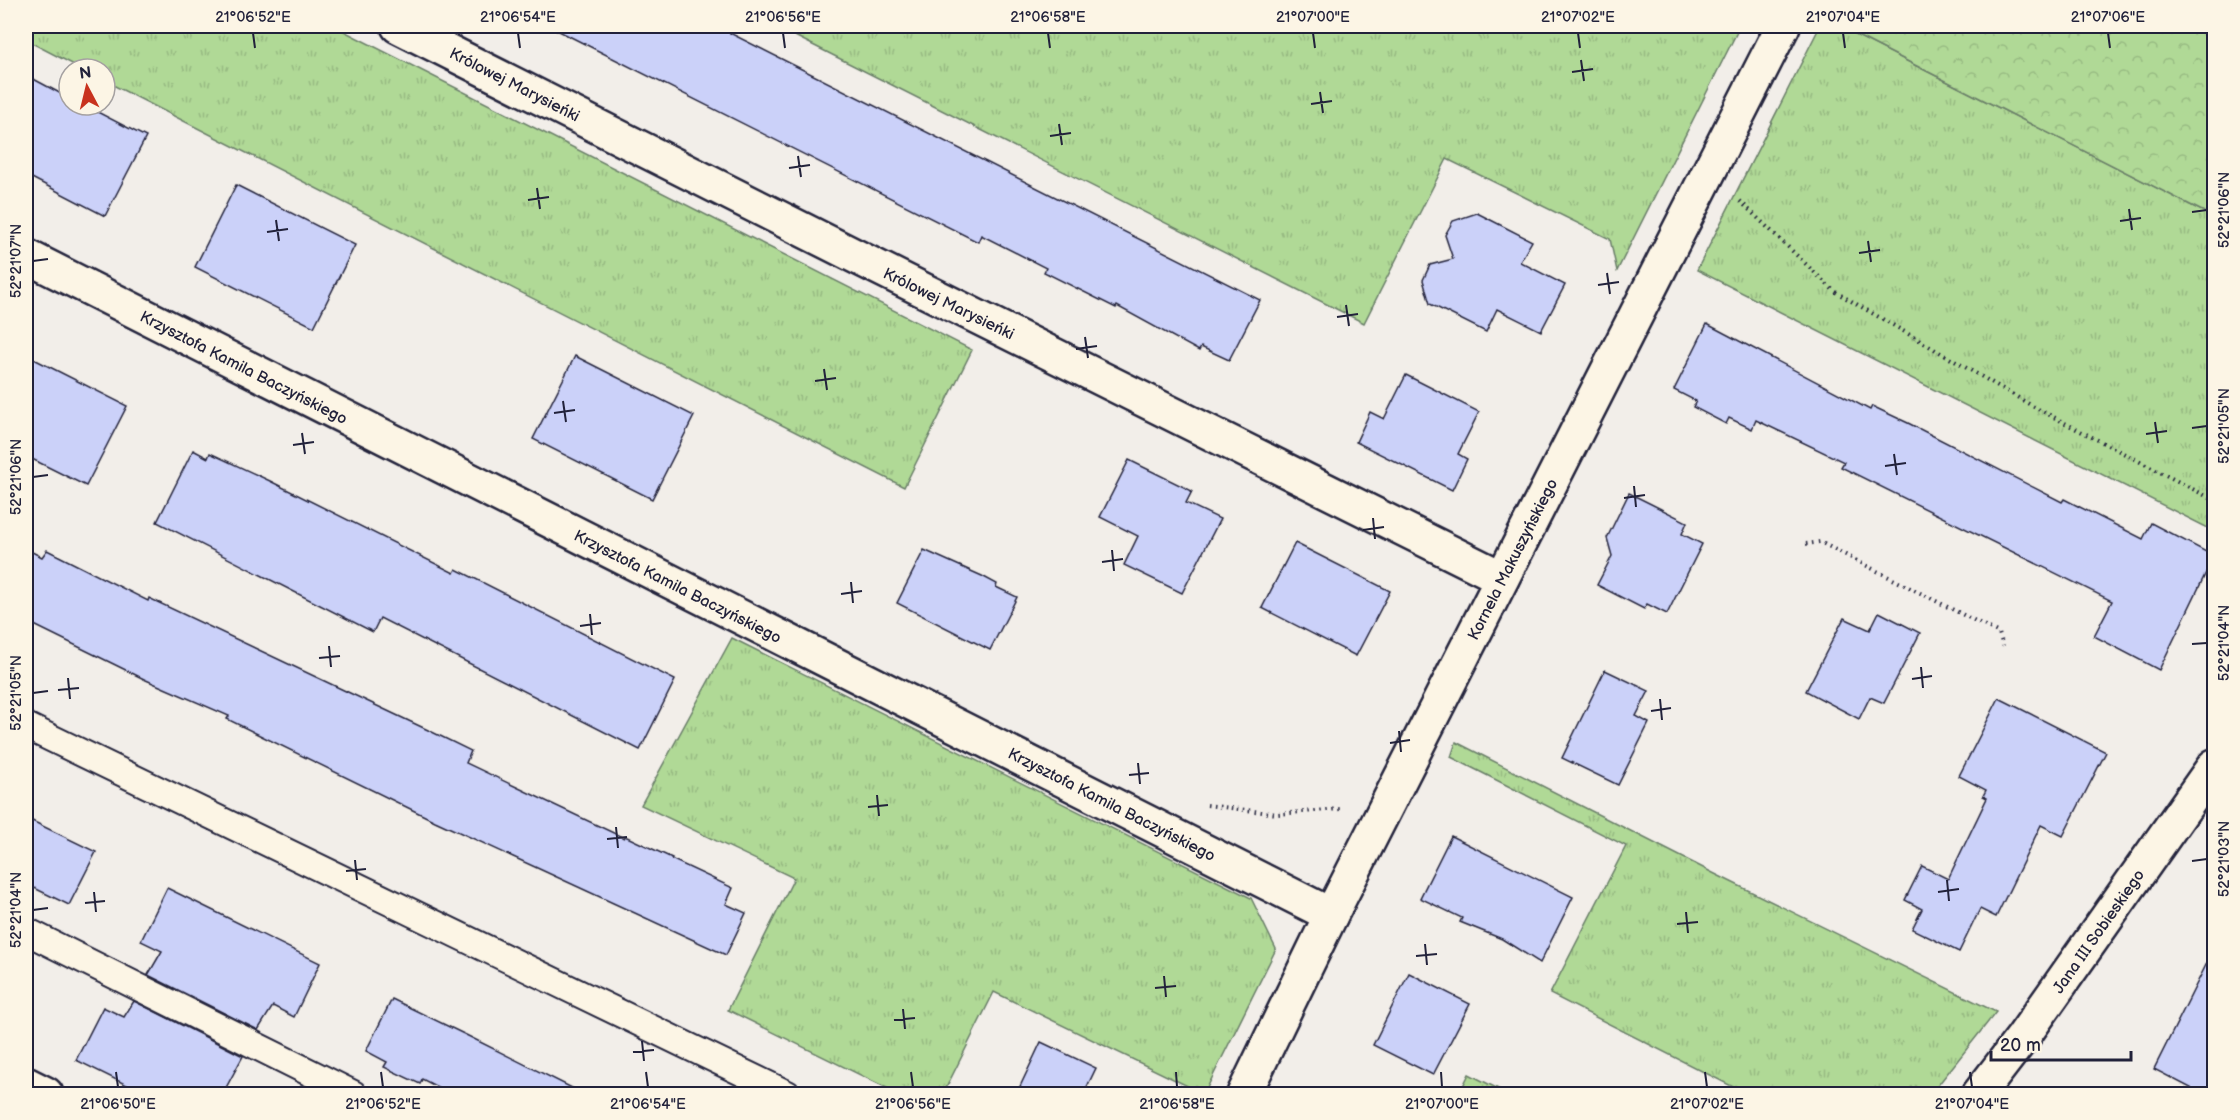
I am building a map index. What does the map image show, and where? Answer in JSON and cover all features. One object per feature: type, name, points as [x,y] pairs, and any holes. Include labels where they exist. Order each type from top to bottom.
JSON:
[{"type":"street","name":"Królowej Marysieńki","points":[[398,26],[1502,578]]},
{"type":"street","name":"Kornela Makuszyńskiego","points":[[1244,1095],[1331,915],[1783,26]]},
{"type":"street","name":"Krzysztofa Kamila Baczyńskiego","points":[[26,256],[1331,915]]},
{"type":"street","name":"Jana III Sobieskiego","points":[[1979,1095],[2023,1037],[2214,766]]},
{"type":"street","points":[[26,1084],[46,1095]]},
{"type":"lane","points":[[26,726],[787,1095]]},
{"type":"lane","points":[[26,931],[353,1095]]},
{"type":"path","points":[[1709,171],[1834,291],[2034,407],[2214,500]]},
{"type":"path","points":[[1806,544],[1820,542],[1999,633],[2004,646]]},
{"type":"path","points":[[1207,804],[1277,814],[1387,805]]},
{"type":"green space","points":[[26,26],[334,26],[972,350],[904,487],[117,87],[117,57],[59,57],[26,40]]},
{"type":"green space","points":[[775,26],[1740,26],[1617,271],[1610,239],[1447,159],[1364,323]]},
{"type":"green space","points":[[1820,26],[1838,26],[2214,217],[2214,531],[1697,270]]},
{"type":"green space","points":[[1838,26],[2214,26],[2214,217]]},
{"type":"green space","points":[[732,638],[1251,898],[1276,949],[1204,1094],[994,992],[943,1094],[899,1094],[728,1010],[794,878],[641,805]]},
{"type":"green space","points":[[1456,742],[1715,874],[1996,1012],[1931,1094],[1747,1094],[1550,994],[1626,846],[1451,757]]},
{"type":"green space","points":[[1469,1074],[1508,1094],[1459,1094]]},
{"type":"building","points":[[549,26],[716,26],[1260,300],[1229,360],[1201,347],[1199,351],[1117,306],[1116,308],[1044,272],[1046,268],[981,235],[978,242]]},
{"type":"building","points":[[26,75],[57,92],[57,117],[107,117],[146,137],[105,216],[26,175]]},
{"type":"building","points":[[236,185],[355,245],[314,327],[195,267]]},
{"type":"building","points":[[1477,213],[1532,241],[1520,262],[1565,285],[1541,331],[1497,309],[1486,332],[1430,304],[1423,280],[1430,265],[1453,259],[1445,235],[1453,221]]},
{"type":"building","points":[[1707,324],[1870,410],[1872,406],[1908,423],[2062,502],[2064,499],[2143,539],[2151,523],[2214,556],[2159,670],[2094,636],[2112,601],[1841,467],[1844,462],[1756,420],[1752,429],[1729,418],[1726,424],[1693,407],[1696,401],[1674,390]]},
{"type":"building","points":[[26,355],[127,406],[86,486],[26,456]]},
{"type":"building","points":[[575,356],[694,416],[652,499],[533,439]]},
{"type":"building","points":[[1406,375],[1479,412],[1458,454],[1467,459],[1452,490],[1356,442],[1370,412],[1384,419]]},
{"type":"building","points":[[193,450],[208,458],[210,453],[270,481],[454,573],[456,569],[675,680],[640,750],[380,618],[373,632],[157,522]]},
{"type":"building","points":[[1129,460],[1192,491],[1186,503],[1220,519],[1182,593],[1124,565],[1138,536],[1100,517]]},
{"type":"building","points":[[1629,493],[1687,522],[1682,534],[1702,544],[1667,614],[1647,604],[1644,609],[1597,585],[1612,556],[1607,538]]},
{"type":"building","points":[[1295,543],[1390,591],[1356,656],[1262,608]]},
{"type":"building","points":[[26,549],[42,557],[47,550],[148,601],[149,598],[428,730],[471,751],[466,763],[733,888],[726,904],[746,913],[726,955],[435,821],[227,719],[229,716],[146,680],[26,621]]},
{"type":"building","points":[[924,550],[982,576],[997,584],[996,587],[1017,597],[990,650],[897,603]]},
{"type":"building","points":[[1879,612],[1920,633],[1884,703],[1870,697],[1859,719],[1806,691],[1844,618],[1870,630]]},
{"type":"building","points":[[1605,670],[1649,691],[1636,716],[1649,723],[1618,785],[1562,758]]},
{"type":"building","points":[[1999,698],[2106,752],[2063,836],[2041,825],[1996,917],[1980,909],[1959,952],[1912,929],[1922,909],[1905,900],[1922,866],[1948,879],[1987,798],[1983,796],[1986,790],[1959,776]]},
{"type":"building","points":[[26,818],[96,852],[69,905],[26,884]]},
{"type":"building","points":[[1451,836],[1573,897],[1540,963],[1502,939],[1460,922],[1462,918],[1420,898]]},
{"type":"building","points":[[167,888],[320,963],[294,1017],[273,1006],[258,1030],[148,975],[162,951],[141,941]]},
{"type":"building","points":[[2214,949],[2214,1095],[2204,1095],[2154,1069]]},
{"type":"building","points":[[1409,973],[1470,1004],[1433,1075],[1373,1045]]},
{"type":"building","points":[[392,999],[586,1095],[453,1095],[422,1079],[420,1084],[384,1067],[387,1062],[366,1051]]},
{"type":"building","points":[[134,1001],[243,1056],[222,1095],[147,1095],[76,1060],[103,1007],[124,1017]]},
{"type":"building","points":[[1041,1042],[1096,1068],[1083,1095],[1016,1095]]}]
